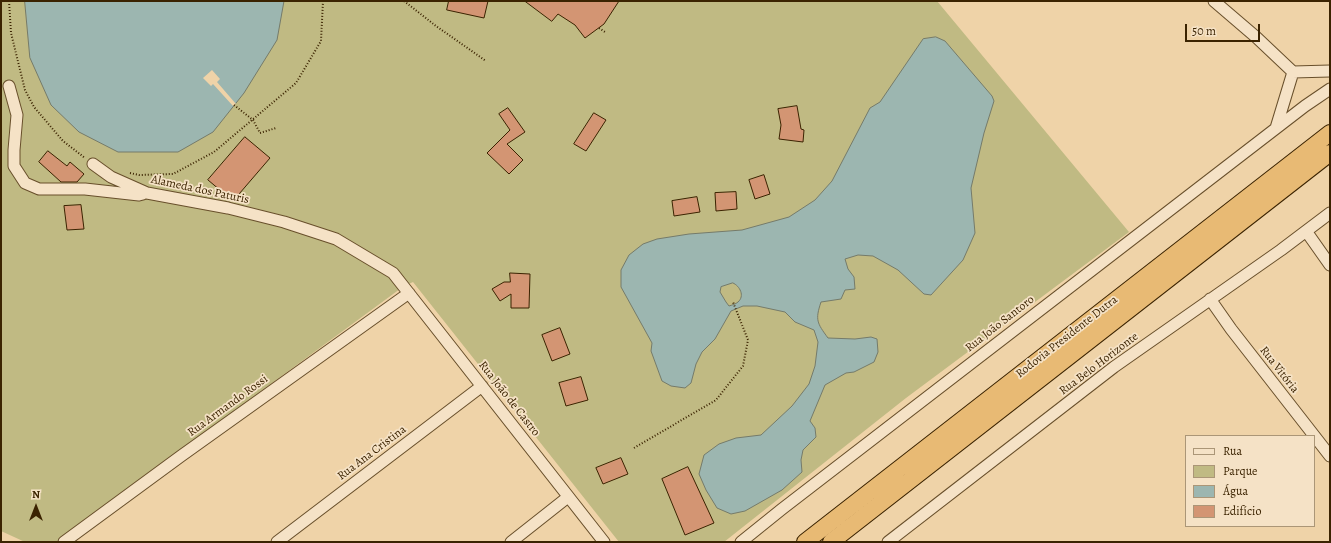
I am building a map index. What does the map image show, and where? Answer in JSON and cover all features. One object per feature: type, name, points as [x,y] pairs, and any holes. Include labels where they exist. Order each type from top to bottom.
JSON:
[{"type":"highway","name":"Rodovia Presidente Dutra","points":[[804,542],[1330,133]]},
{"type":"highway","name":"Rodovia Presidente Dutra","points":[[831,542],[1330,153]]},
{"type":"highway","points":[[1303,175],[1330,163]]},
{"type":"highway","points":[[840,542],[854,525]]},
{"type":"street","points":[[1214,1],[1256,37],[1292,72],[1330,71]]},
{"type":"street","points":[[1276,128],[1292,72]]},
{"type":"street","points":[[9,86],[17,115],[14,166],[25,183],[39,189],[85,189],[139,195],[147,193]]},
{"type":"street","name":"Rua João Santoro","points":[[741,542],[1034,314],[1276,128],[1330,89]]},
{"type":"street","name":"Alameda dos Paturis","points":[[93,164],[111,177],[147,193],[228,208],[284,222],[336,239],[393,273]]},
{"type":"street","name":"Rua Belo Horizonte","points":[[888,542],[1114,367],[1282,250],[1330,213]]},
{"type":"street","points":[[1306,231],[1330,265]]},
{"type":"street","name":"Rua João de Castro","points":[[393,273],[604,542]]},
{"type":"street","name":"Rua Armando Rossi","points":[[64,542],[409,293]]},
{"type":"street","name":"Rua Vitória","points":[[1210,299],[1231,330],[1314,435]]},
{"type":"street","name":"Rua Ana Cristina","points":[[277,542],[482,386]]},
{"type":"street","name":"Rua Vitória","points":[[1315,437],[1330,456]]},
{"type":"street","points":[[511,542],[568,497]]},
{"type":"path","points":[[9,1],[11,33],[25,90],[34,107],[63,141],[93,164]]},
{"type":"path","points":[[124,172],[139,175],[173,174],[214,152],[253,120],[296,83],[321,41],[323,1]]},
{"type":"path","points":[[404,1],[436,26],[486,61]]},
{"type":"path","points":[[503,1],[513,1]]},
{"type":"path","points":[[599,28],[605,32]]},
{"type":"path","points":[[234,105],[253,120],[260,133],[276,128]]},
{"type":"path","points":[[634,448],[716,400],[743,366],[748,340],[733,302]]},
{"type":"green space","points":[[1,1],[937,1],[1129,232],[906,398],[724,542],[619,542],[413,282],[404,286],[56,542],[25,542],[1,531]]},
{"type":"water","points":[[25,1],[284,1],[277,40],[244,93],[213,132],[178,152],[118,152],[79,132],[51,105],[30,58]]},
{"type":"water","points":[[936,37],[945,41],[992,96],[994,101],[984,133],[971,188],[975,233],[963,260],[931,295],[924,294],[898,270],[873,256],[858,255],[845,259],[848,269],[854,277],[855,289],[845,290],[841,299],[821,302],[818,313],[819,325],[828,338],[855,339],[871,337],[877,339],[878,352],[874,362],[854,372],[846,373],[825,385],[810,421],[815,428],[816,437],[803,450],[801,460],[802,472],[782,490],[745,511],[731,514],[717,508],[706,490],[699,474],[704,455],[719,444],[736,438],[761,435],[792,406],[809,384],[815,366],[818,342],[814,330],[795,322],[785,312],[757,306],[743,306],[731,311],[715,339],[702,352],[696,364],[691,383],[685,388],[671,386],[662,381],[651,351],[652,343],[621,287],[621,270],[629,255],[643,244],[657,239],[689,234],[742,230],[789,217],[815,200],[832,181],[870,108],[880,102],[923,39]],"holes":[[[733,283],[736,284],[741,291],[741,297],[737,303],[729,306],[720,292],[721,287]]]},
{"type":"pier","points":[[212,70],[220,79],[217,82],[236,104],[233,106],[213,84],[211,86],[203,78]]},
{"type":"building","points":[[449,1],[488,1],[484,18],[447,10]]},
{"type":"building","points":[[525,1],[619,1],[604,24],[585,38],[575,25],[558,14],[552,21]]},
{"type":"building","points":[[797,106],[801,129],[804,130],[803,142],[779,139],[781,125],[778,109]]},
{"type":"building","points":[[508,108],[525,132],[507,144],[523,160],[509,174],[487,153],[510,130],[499,114]]},
{"type":"building","points":[[594,113],[606,120],[586,151],[574,144]]},
{"type":"building","points":[[245,137],[270,158],[233,201],[208,180]]},
{"type":"building","points":[[48,151],[67,166],[70,162],[84,174],[77,182],[61,182],[39,162]]},
{"type":"building","points":[[764,175],[770,194],[755,199],[749,180]]},
{"type":"building","points":[[736,192],[737,209],[716,211],[715,193]]},
{"type":"building","points":[[697,197],[700,212],[674,216],[672,201]]},
{"type":"building","points":[[81,205],[84,229],[67,230],[64,206]]},
{"type":"building","points":[[510,273],[530,274],[529,308],[511,308],[511,294],[500,301],[492,289],[504,282],[510,282]]},
{"type":"building","points":[[560,328],[570,354],[552,361],[542,335]]},
{"type":"building","points":[[581,377],[588,400],[566,406],[559,383]]},
{"type":"building","points":[[621,458],[628,474],[603,484],[596,468]]},
{"type":"building","points":[[688,467],[714,523],[685,535],[662,479]]}]
